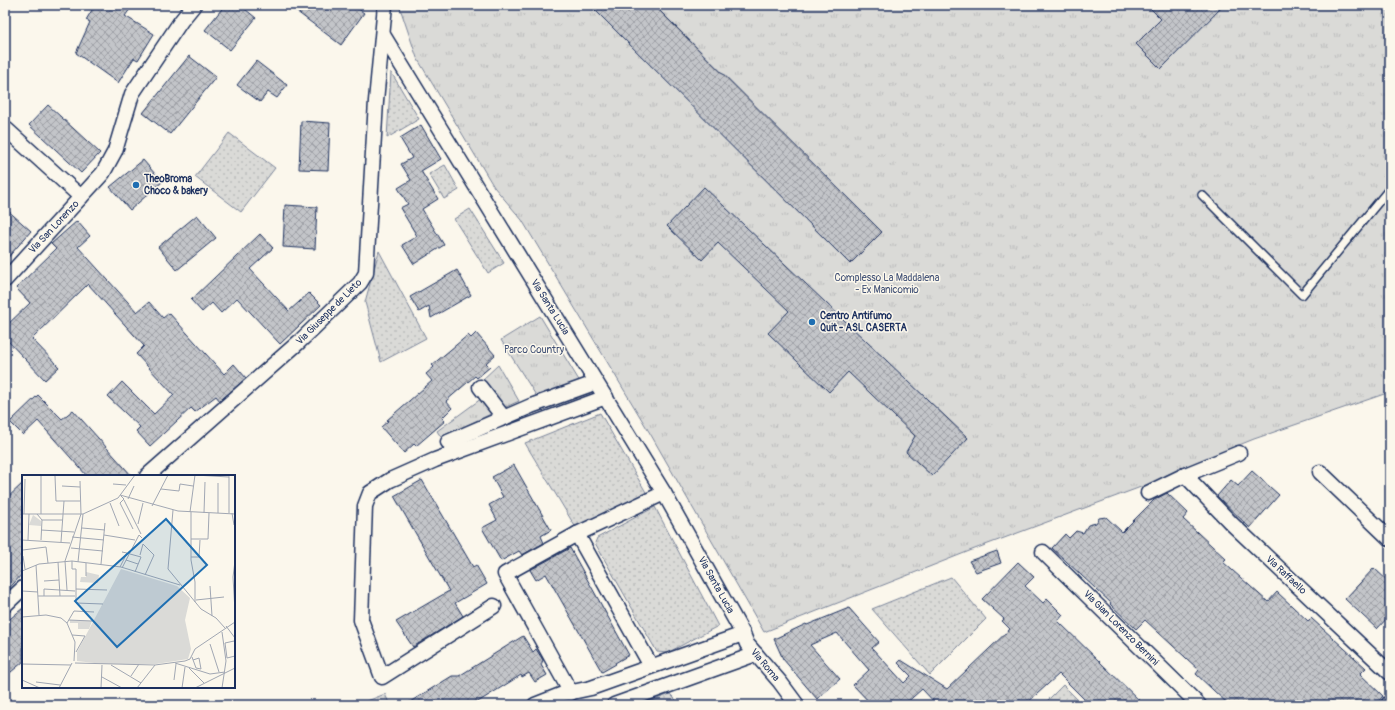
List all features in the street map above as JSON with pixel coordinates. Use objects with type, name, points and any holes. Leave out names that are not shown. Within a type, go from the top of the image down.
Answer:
[{"type":"street","name":"Via San Lorenzo","points":[[5,280],[103,173],[115,151],[132,94],[181,21],[194,5]]},
{"type":"street","name":"Via Giuseppe de Lieto","points":[[148,475],[299,342],[360,283],[366,273],[376,101],[385,5]]},
{"type":"street","name":"Via Santa Lucia","points":[[383,35],[664,493],[749,644]]},
{"type":"street","points":[[5,131],[6,129],[81,197]]},
{"type":"street","points":[[448,442],[531,406],[589,385]]},
{"type":"street","points":[[480,387],[504,418]]},
{"type":"street","points":[[494,606],[382,677],[361,620],[365,506],[370,493],[390,480],[435,460],[606,397]]},
{"type":"street","points":[[1148,493],[1185,475],[1239,453]]},
{"type":"street","points":[[1320,472],[1390,539]]},
{"type":"street","name":"Via Raffaello","points":[[1185,475],[1232,524],[1390,673]]},
{"type":"street","points":[[571,693],[505,574],[577,534],[664,493]]},
{"type":"street","points":[[577,534],[651,666]]},
{"type":"street","name":"Via Gian Lorenzo Bernini","points":[[1043,552],[1199,705]]},
{"type":"street","points":[[5,605],[22,589]]},
{"type":"street","points":[[535,705],[563,694],[591,688],[651,666],[749,644]]},
{"type":"street","points":[[614,705],[749,644]]},
{"type":"street","name":"Via Roma","points":[[749,644],[797,705]]},
{"type":"lane","points":[[1202,195],[1302,295],[1390,188]]},
{"type":"green space","name":"Complesso La Maddalena - Ex Manicomio","points":[[399,5],[1390,5],[1390,392],[1254,439],[1197,462],[1165,478],[972,550],[764,632],[651,435],[522,220],[494,187],[417,58]]},
{"type":"green space","points":[[391,72],[419,119],[387,138]]},
{"type":"green space","points":[[229,133],[275,168],[241,212],[195,177]]},
{"type":"green space","points":[[445,165],[459,190],[444,199],[429,174]]},
{"type":"green space","points":[[470,209],[504,263],[488,273],[454,219]]},
{"type":"green space","points":[[379,251],[426,338],[381,362],[365,302]]},
{"type":"green space","name":"Parco Country","points":[[540,316],[580,382],[537,397],[501,340]]},
{"type":"green space","name":"Parco Country","points":[[498,365],[519,401],[441,437],[437,431],[489,393],[481,381]]},
{"type":"green space","points":[[600,413],[647,494],[576,528],[525,443]]},
{"type":"green space","points":[[655,507],[718,626],[667,653],[657,652],[595,543],[597,538]]},
{"type":"green space","points":[[951,577],[986,619],[930,675],[872,609]]},
{"type":"green space","points":[[1063,685],[1083,705],[1043,705]]},
{"type":"green space","points":[[385,694],[390,705],[357,705]]},
{"type":"green space","points":[[670,694],[681,705],[642,705]]},
{"type":"building","points":[[95,5],[133,5],[125,16],[154,34],[138,60],[134,58],[118,83],[76,53],[90,22],[86,20]]},
{"type":"building","points":[[225,5],[240,5],[256,18],[230,50],[205,30]]},
{"type":"building","points":[[288,5],[353,5],[364,13],[341,45]]},
{"type":"building","points":[[590,5],[654,5],[882,232],[850,264]]},
{"type":"building","points":[[1147,5],[1224,5],[1161,69],[1136,44],[1161,19]]},
{"type":"building","points":[[189,56],[216,77],[170,134],[143,113]]},
{"type":"building","points":[[256,61],[287,85],[277,98],[268,92],[260,102],[237,85]]},
{"type":"building","points":[[48,105],[100,153],[81,173],[29,125]]},
{"type":"building","points":[[301,121],[330,123],[328,170],[299,169]]},
{"type":"building","points":[[421,125],[441,159],[421,171],[438,199],[422,209],[444,245],[414,264],[402,245],[417,236],[400,208],[408,204],[398,188],[411,180],[401,164],[412,158],[400,138]]},
{"type":"building","name":"TheoBroma Choco & bakery","points":[[143,160],[162,182],[130,210],[110,187]]},
{"type":"building","name":"Centro Antifumo Quit - ASL CASERTA","points":[[704,187],[968,438],[932,476],[906,452],[915,436],[848,372],[829,392],[768,333],[789,311],[718,243],[702,260],[667,226]]},
{"type":"building","points":[[285,205],[317,207],[315,249],[283,247]]},
{"type":"building","points":[[5,208],[31,231],[5,261]]},
{"type":"building","points":[[197,215],[216,238],[177,270],[158,247]]},
{"type":"building","points":[[77,221],[90,236],[78,247],[137,312],[149,302],[163,318],[169,313],[224,374],[234,364],[246,378],[220,401],[216,396],[195,412],[191,408],[150,446],[136,431],[140,427],[108,397],[122,382],[154,414],[174,395],[136,354],[144,346],[88,284],[32,339],[59,367],[45,380],[5,338],[5,327],[30,303],[16,288],[56,249],[51,244]]},
{"type":"building","points":[[260,234],[273,248],[250,269],[289,311],[309,293],[321,305],[280,344],[237,298],[221,313],[212,303],[202,312],[191,300]]},
{"type":"building","points":[[457,270],[471,295],[431,318],[429,306],[419,312],[410,297]]},
{"type":"building","points":[[476,333],[495,355],[486,363],[490,367],[477,378],[475,376],[446,401],[452,408],[442,418],[445,421],[416,446],[414,444],[404,453],[381,427],[432,381],[426,374],[434,367],[432,365],[468,335],[471,338]]},
{"type":"building","points":[[38,395],[62,419],[73,410],[131,475],[86,475],[38,421],[23,435],[10,422]]},
{"type":"building","points":[[514,465],[551,530],[541,536],[544,543],[522,555],[519,551],[501,561],[482,528],[497,520],[489,505],[503,497],[492,477]]},
{"type":"building","points":[[1252,471],[1279,495],[1250,528],[1217,496],[1231,480],[1238,486]]},
{"type":"building","points":[[422,480],[473,567],[476,565],[487,584],[455,603],[463,616],[413,647],[396,622],[449,591],[394,496]]},
{"type":"building","points":[[22,484],[22,574],[5,593],[5,500]]},
{"type":"building","points":[[1167,493],[1188,513],[1183,519],[1226,559],[1223,562],[1268,602],[1277,592],[1308,621],[1311,618],[1366,668],[1360,674],[1383,696],[1375,705],[1229,705],[1196,674],[1199,670],[1145,620],[1136,629],[1110,604],[1111,603],[1052,548],[1065,534],[1069,538],[1076,531],[1083,533],[1088,525],[1096,523],[1099,518],[1106,517],[1122,532],[1154,500]]},
{"type":"building","points":[[570,548],[629,655],[602,672],[546,574],[536,580],[530,570]]},
{"type":"building","points":[[997,551],[1001,563],[976,572],[969,561]]},
{"type":"building","points":[[1018,562],[1034,577],[1025,586],[1043,603],[1047,599],[1063,615],[1058,621],[1144,705],[1090,705],[1059,674],[1025,705],[937,705],[922,689],[904,705],[872,705],[853,685],[869,670],[837,633],[810,645],[840,679],[817,699],[783,659],[774,639],[806,624],[807,625],[849,608],[879,642],[872,648],[904,683],[911,676],[898,663],[901,660],[947,689],[1010,629],[1002,621],[1004,619],[982,599]]},
{"type":"building","points":[[1374,568],[1390,583],[1390,615],[1377,629],[1345,599]]},
{"type":"building","points":[[22,609],[22,663],[5,677],[5,623]]},
{"type":"building","points":[[523,636],[533,652],[536,649],[543,660],[541,665],[547,675],[535,682],[529,673],[522,677],[521,675],[473,705],[405,705],[452,676],[459,676]]},
{"type":"place","name":"TheoBroma Choco & bakery","points":[[136,185]]},
{"type":"place","name":"Centro Antifumo Quit - ASL CASERTA","points":[[812,322]]}]
